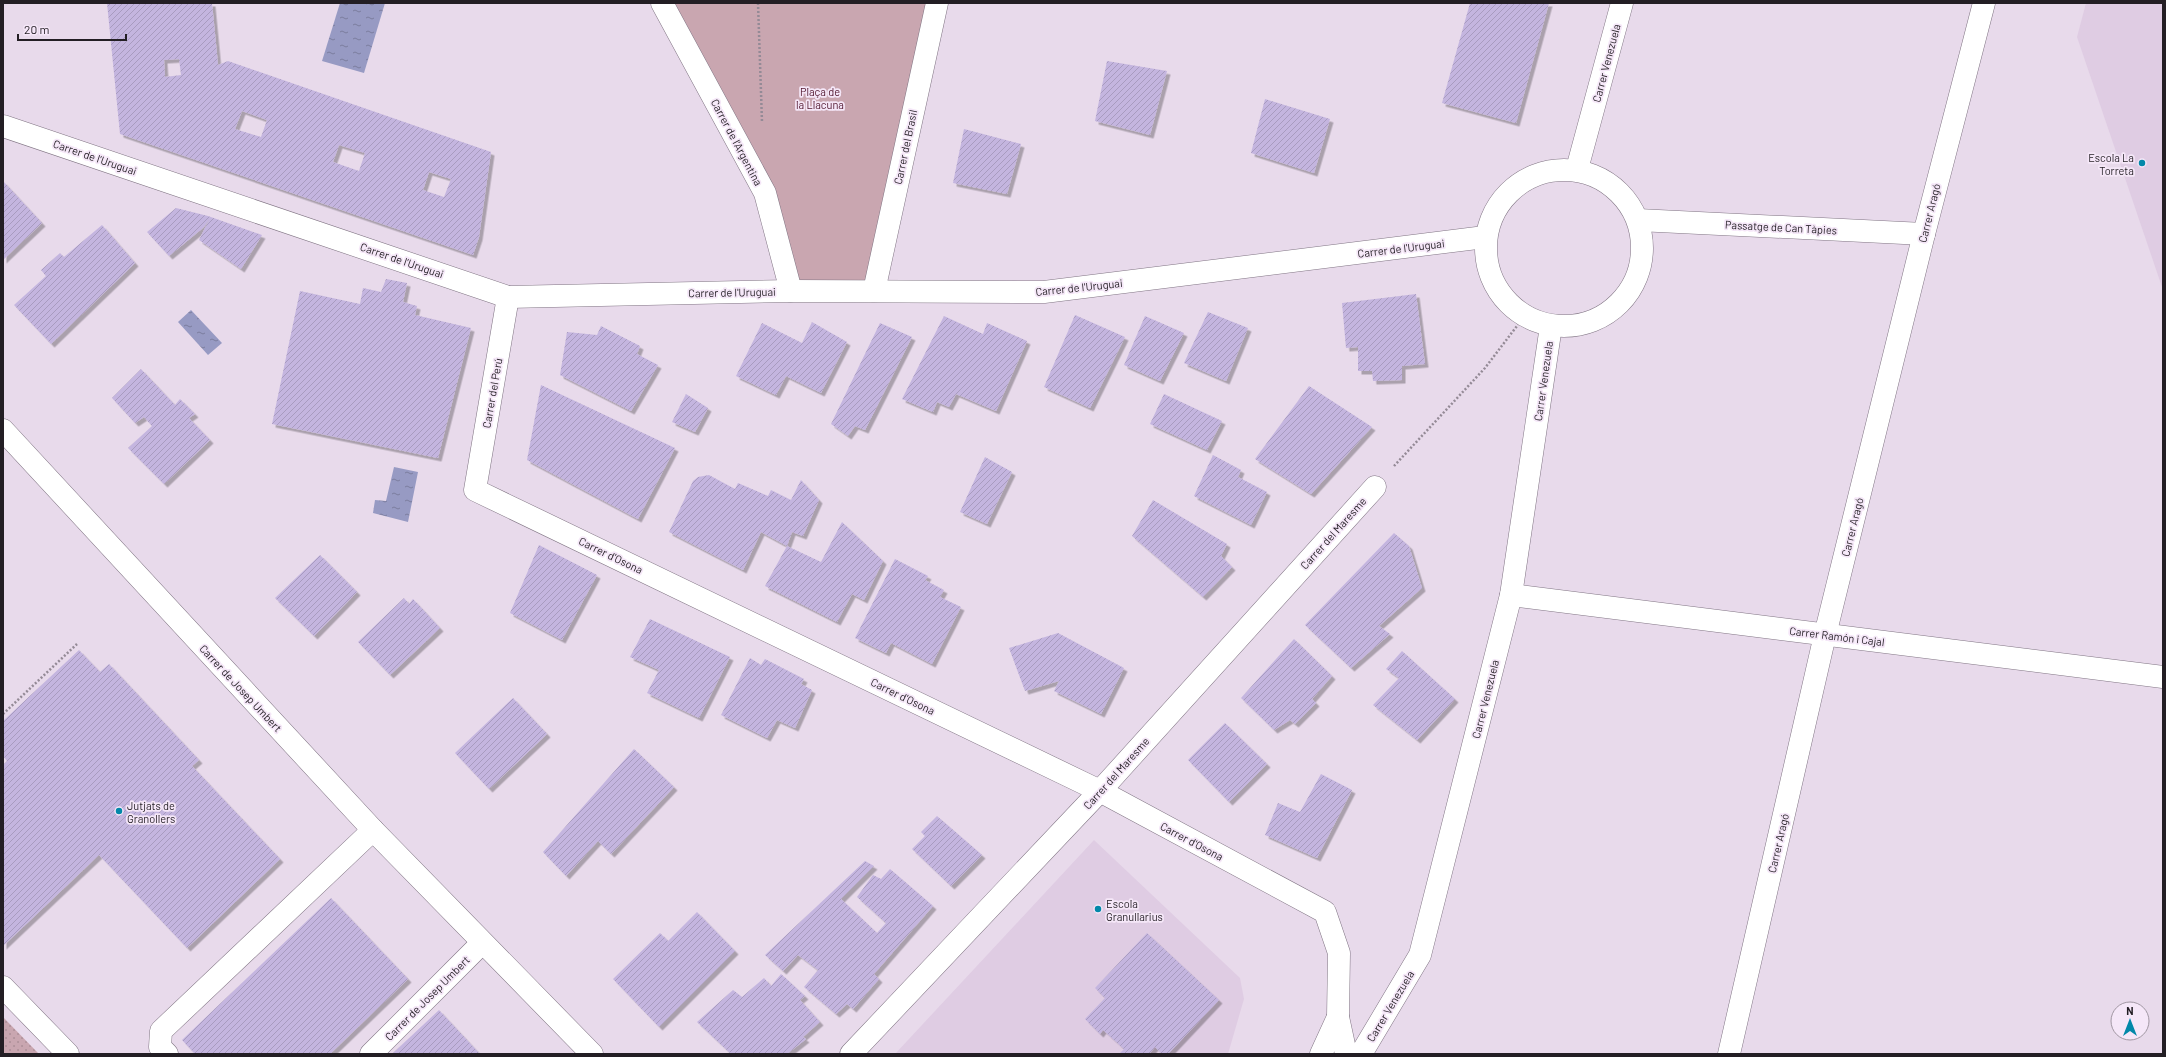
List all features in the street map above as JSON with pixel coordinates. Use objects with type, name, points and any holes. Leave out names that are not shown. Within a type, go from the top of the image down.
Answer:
[{"type":"street","name":"Carrer de l'Argentina","points":[[662,3],[764,193],[790,291]]},
{"type":"street","name":"Carrer del Brasil","points":[[874,291],[937,3]]},
{"type":"street","name":"Carrer Venezuela","points":[[1577,169],[1622,3]]},
{"type":"street","name":"Carrer Aragó","points":[[1729,1054],[1825,635],[1924,234],[1984,3]]},
{"type":"street","name":"Carrer de l'Uruguai","points":[[3,126],[508,297],[790,291],[1044,292],[1485,238]]},
{"type":"street","points":[[1577,169],[1604,180],[1626,199],[1638,220],[1643,242],[1642,264],[1632,288],[1612,310],[1589,323],[1551,326],[1525,316],[1504,300],[1490,275],[1485,238],[1497,205],[1513,187],[1539,172],[1577,169]]},
{"type":"street","name":"Passatge de Can Tàpies","points":[[1638,220],[1924,234]]},
{"type":"street","name":"Carrer del Perú","points":[[475,490],[508,297]]},
{"type":"street","name":"Carrer Venezuela","points":[[1361,1054],[1420,955],[1512,595],[1551,326]]},
{"type":"street","name":"Carrer de Josep Umbert","points":[[3,430],[373,830],[592,1054]]},
{"type":"street","name":"Carrer del Maresme","points":[[851,1054],[1100,791],[1375,487]]},
{"type":"street","name":"Carrer d'Osona","points":[[475,490],[1100,791],[1325,912],[1339,953],[1338,1017]]},
{"type":"street","name":"Carrer Ramón i Cajal","points":[[1512,595],[2163,677]]},
{"type":"street","points":[[167,1054],[160,1048],[161,1031],[373,830]]},
{"type":"street","name":"Carrer de Josep Umbert","points":[[371,1054],[482,943]]},
{"type":"street","points":[[3,987],[68,1054]]},
{"type":"street","points":[[1321,1054],[1338,1017]]},
{"type":"street","points":[[1338,1017],[1346,1054]]},
{"type":"path","points":[[758,3],[762,130]]},
{"type":"path","points":[[1375,487],[1485,368],[1525,316]]},
{"type":"path","points":[[3,714],[77,644]]},
{"type":"shaded area","name":"Escola La Torreta","points":[[2086,3],[2163,3],[2163,290],[2077,37]]},
{"type":"shaded area","name":"Escola Granullarius","points":[[1094,840],[1240,978],[1244,999],[1228,1054],[895,1054]]},
{"type":"green space","name":"Plaça de la Llacuna","points":[[662,3],[937,3],[874,291],[791,291],[765,193]]},
{"type":"green space","points":[[3,1017],[39,1054],[3,1054]]},
{"type":"water","points":[[340,3],[385,3],[364,73],[322,61]]},
{"type":"water","points":[[191,310],[222,343],[208,355],[178,322]]},
{"type":"water","points":[[394,467],[418,472],[408,522],[373,513],[375,500],[386,501]]},
{"type":"building","points":[[107,3],[212,3],[218,65],[228,61],[491,152],[479,237],[473,255],[120,134]],"holes":[[[179,59],[181,75],[165,77],[164,60]],[[242,111],[267,120],[261,137],[235,129]],[[339,145],[365,153],[359,171],[333,162]],[[429,172],[451,179],[444,197],[423,190]]]},
{"type":"building","points":[[1470,3],[1549,3],[1516,123],[1442,103]]},
{"type":"building","points":[[1107,61],[1167,71],[1150,135],[1095,121]]},
{"type":"building","points":[[1265,99],[1330,119],[1314,173],[1251,153]]},
{"type":"building","points":[[964,129],[1021,144],[1007,194],[953,183]]},
{"type":"building","points":[[3,181],[42,223],[3,260]]},
{"type":"building","points":[[176,208],[208,216],[262,235],[241,269],[199,240],[210,218],[204,227],[169,256],[147,232]]},
{"type":"building","points":[[102,225],[135,263],[51,344],[14,305],[46,276],[41,270],[60,253],[64,257]]},
{"type":"building","points":[[386,279],[407,283],[403,302],[417,306],[415,315],[471,328],[438,458],[272,424],[300,291],[360,304],[363,288],[381,292]]},
{"type":"building","points":[[1416,294],[1425,364],[1402,366],[1402,380],[1373,381],[1372,371],[1358,371],[1358,347],[1346,348],[1342,303]]},
{"type":"building","points":[[1208,312],[1248,328],[1226,381],[1184,363]]},
{"type":"building","points":[[1075,315],[1125,337],[1090,408],[1044,387]]},
{"type":"building","points":[[944,316],[983,334],[987,323],[1027,341],[996,411],[956,394],[949,407],[937,402],[933,412],[902,399]]},
{"type":"building","points":[[1145,316],[1184,333],[1160,381],[1124,365]]},
{"type":"building","points":[[812,322],[847,342],[821,393],[786,376],[776,395],[736,376],[762,323],[802,343]]},
{"type":"building","points":[[880,323],[912,337],[865,430],[855,426],[848,436],[831,424]]},
{"type":"building","points":[[601,326],[640,346],[637,354],[658,365],[631,411],[560,375],[567,332],[597,335]]},
{"type":"building","points":[[141,369],[175,405],[180,399],[195,414],[189,418],[210,440],[164,484],[128,448],[152,426],[144,417],[135,423],[112,398]]},
{"type":"building","points":[[541,385],[675,448],[638,519],[527,460]]},
{"type":"building","points":[[1309,386],[1372,427],[1311,494],[1255,459]]},
{"type":"building","points":[[686,394],[708,408],[695,432],[672,422]]},
{"type":"building","points":[[1164,394],[1222,421],[1207,450],[1150,424]]},
{"type":"building","points":[[1213,455],[1241,470],[1238,477],[1267,492],[1251,525],[1194,496]]},
{"type":"building","points":[[985,457],[1012,472],[987,524],[960,512]]},
{"type":"building","points":[[709,475],[735,489],[738,483],[768,496],[771,490],[791,500],[801,480],[819,500],[803,536],[792,532],[787,546],[761,532],[743,570],[669,532],[693,481],[698,477]]},
{"type":"building","points":[[1153,500],[1227,544],[1221,556],[1232,567],[1203,597],[1132,536]]},
{"type":"building","points":[[842,522],[883,561],[864,600],[852,594],[837,622],[765,586],[787,546],[821,562]]},
{"type":"building","points":[[1394,533],[1409,546],[1422,588],[1379,626],[1390,634],[1351,668],[1305,625]]},
{"type":"building","points":[[539,545],[597,575],[562,640],[510,613]]},
{"type":"building","points":[[320,555],[357,592],[314,636],[275,598]]},
{"type":"building","points":[[895,559],[928,576],[925,580],[944,590],[940,597],[961,607],[932,664],[891,643],[886,653],[855,638]]},
{"type":"building","points":[[404,598],[409,604],[413,599],[440,628],[390,675],[358,642]]},
{"type":"building","points":[[650,619],[730,657],[699,718],[647,693],[659,670],[630,657]]},
{"type":"building","points":[[1058,633],[1124,668],[1101,714],[1054,691],[1059,681],[1025,691],[1009,648]]},
{"type":"building","points":[[1294,639],[1332,676],[1312,699],[1316,703],[1295,724],[1290,720],[1274,730],[1241,698]]},
{"type":"building","name":"Jutjats de Granollers","points":[[79,650],[100,672],[109,664],[199,760],[192,766],[280,859],[187,948],[99,855],[3,946],[3,765],[7,761],[3,756],[3,721]]},
{"type":"building","points":[[1402,651],[1455,699],[1417,740],[1373,705],[1399,678],[1386,669]]},
{"type":"building","points":[[750,658],[761,665],[765,659],[804,679],[801,684],[812,690],[795,728],[777,720],[767,738],[721,715]]},
{"type":"building","points":[[513,698],[547,734],[489,789],[455,753]]},
{"type":"building","points":[[1225,723],[1267,764],[1229,802],[1188,760]]},
{"type":"building","points":[[634,749],[674,787],[611,854],[598,841],[566,876],[543,852]]},
{"type":"building","points":[[1321,774],[1352,790],[1317,858],[1265,835],[1278,803],[1300,812]]},
{"type":"building","points":[[937,816],[982,855],[951,886],[912,849],[925,836],[921,832]]},
{"type":"building","points":[[865,861],[874,866],[841,899],[877,933],[886,923],[857,897],[873,875],[881,879],[890,869],[933,906],[874,974],[879,979],[853,1009],[847,1004],[836,1014],[804,987],[818,970],[798,955],[783,971],[765,955]]},
{"type":"building","points":[[331,898],[408,979],[330,1054],[195,1054],[182,1040]]},
{"type":"building","points":[[697,912],[735,951],[659,1027],[613,979],[660,933],[668,941]]},
{"type":"building","points":[[1147,933],[1219,1000],[1168,1054],[1162,1054],[1155,1047],[1149,1054],[1119,1054],[1124,1049],[1103,1030],[1100,1034],[1085,1019],[1105,998],[1095,988]]},
{"type":"building","points":[[781,974],[805,996],[800,1000],[820,1022],[803,1037],[806,1039],[787,1054],[731,1054],[697,1022],[733,990],[742,997],[764,978],[771,986]]},
{"type":"building","points":[[439,1010],[480,1054],[392,1054]]},
{"type":"place","name":"Escola La Torreta","points":[[2142,163]]},
{"type":"place","name":"Jutjats de Granollers","points":[[119,811]]},
{"type":"place","name":"Escola Granullarius","points":[[1098,909]]}]
